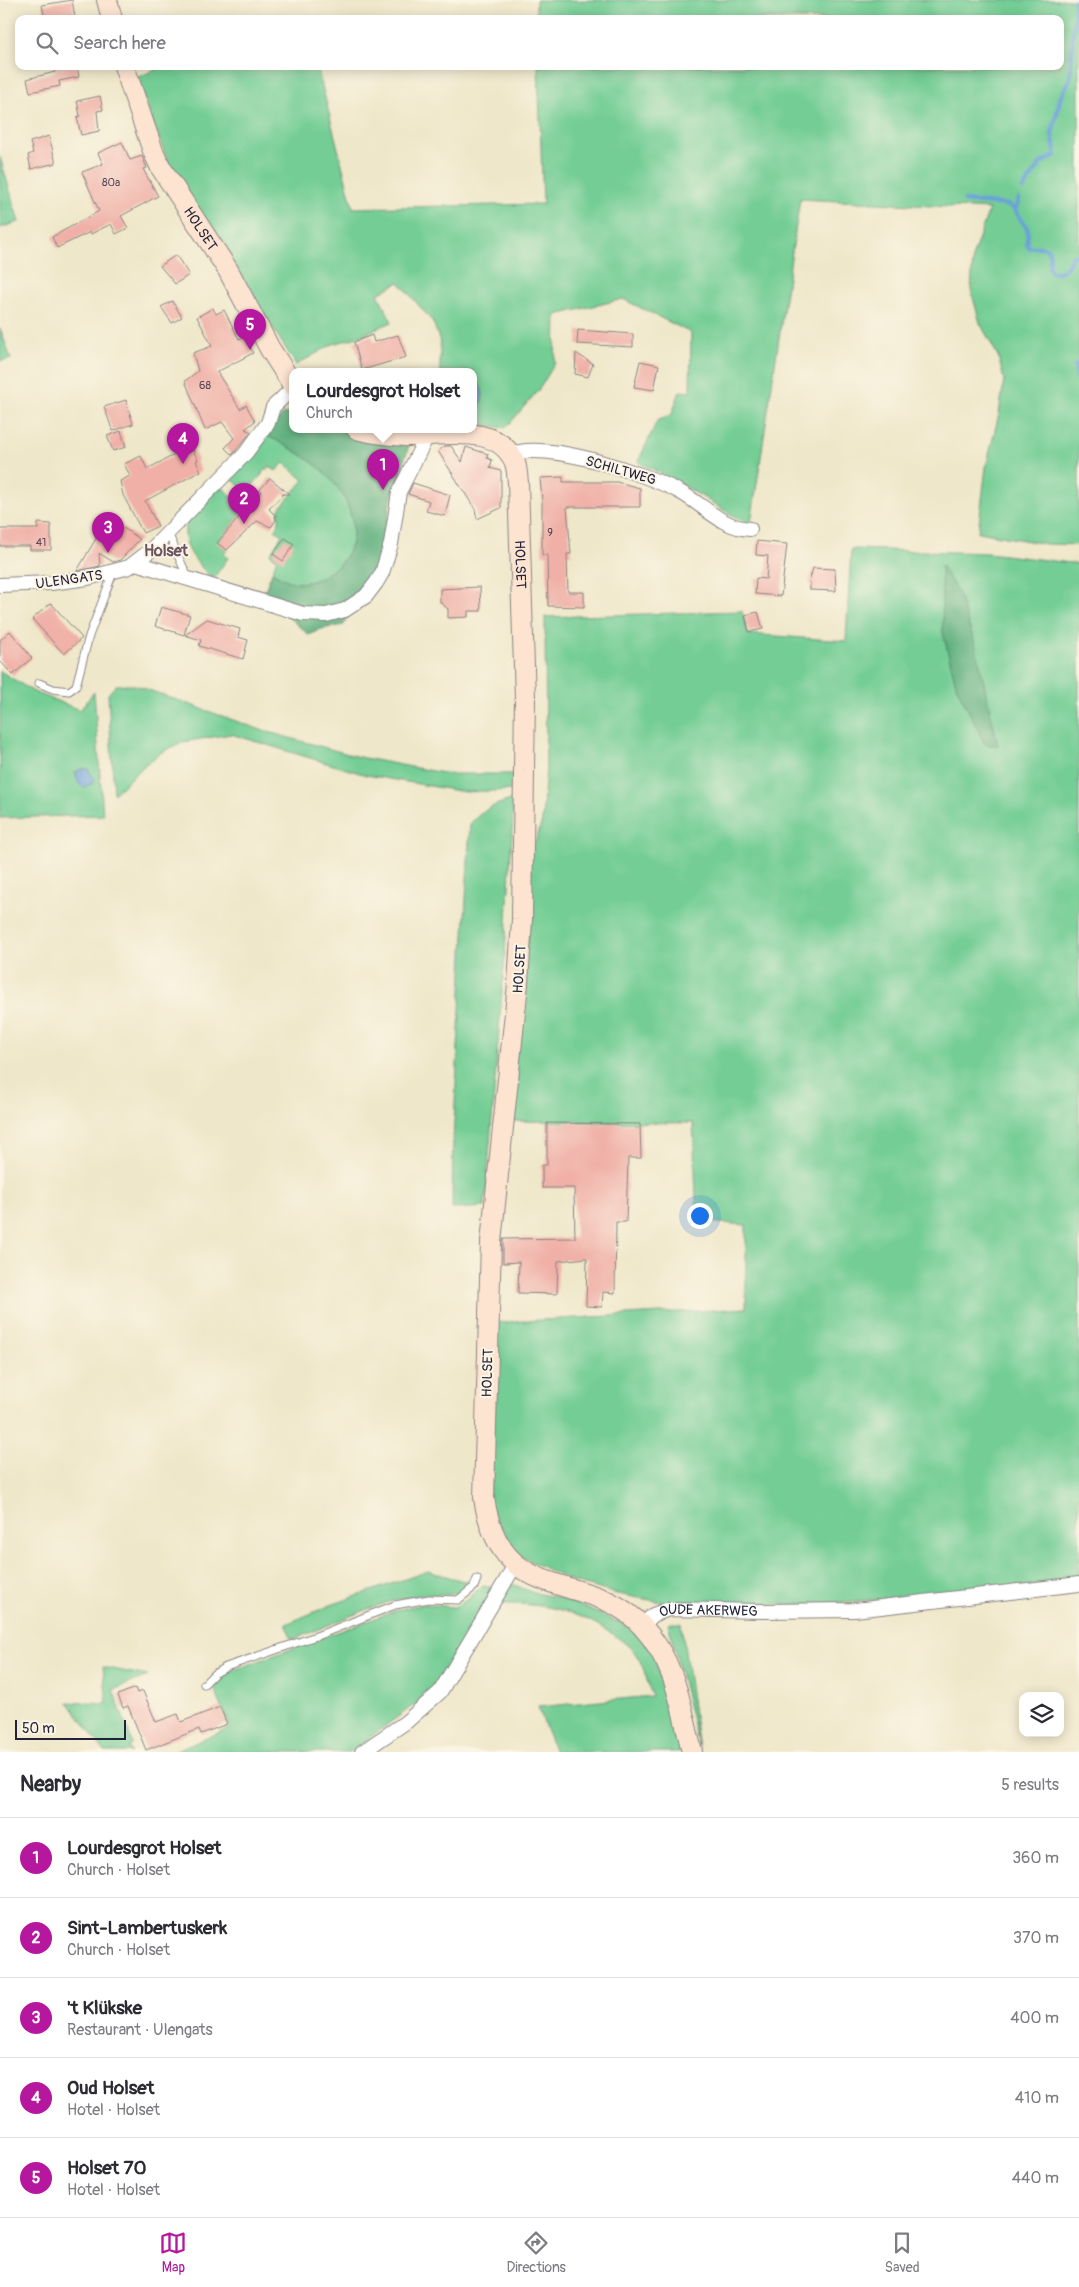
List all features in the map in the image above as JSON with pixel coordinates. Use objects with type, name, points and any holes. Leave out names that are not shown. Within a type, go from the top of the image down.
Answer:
[{"type":"street","points":[[108,0],[111,15]]},
{"type":"street","name":"HOLSET","points":[[125,70],[152,151],[161,168],[228,270],[289,380]]},
{"type":"street","name":"HOLSET","points":[[136,563],[245,454],[268,423],[273,407],[289,391]]},
{"type":"street","points":[[372,433],[408,436],[476,434],[494,441],[510,455]]},
{"type":"street","points":[[136,563],[303,614],[336,614],[357,603],[372,589],[382,573],[391,544],[399,492],[428,434]]},
{"type":"street","name":"SCHILTWEG","points":[[510,455],[517,452],[536,451],[628,470],[661,482],[682,493],[733,528],[750,529]]},
{"type":"street","name":"HOLSET","points":[[510,455],[514,463],[518,482],[524,636],[524,859],[518,984],[491,1242],[484,1463],[486,1510],[495,1536],[515,1564]]},
{"type":"street","name":"ULENGATS","points":[[0,586],[51,583],[88,578],[113,573],[136,563]]},
{"type":"street","points":[[362,1752],[417,1713],[440,1692],[515,1564]]},
{"type":"street","name":"OUDE AKERWEG","points":[[515,1564],[539,1580],[610,1603],[642,1626],[653,1614],[669,1609],[761,1611],[855,1610],[1079,1584]]},
{"type":"street","points":[[642,1626],[662,1652],[672,1672],[679,1691],[692,1752]]},
{"type":"lane","points":[[168,532],[188,578]]},
{"type":"lane","points":[[39,683],[53,689],[69,691],[76,686],[89,636],[113,573]]},
{"type":"lane","points":[[204,1684],[214,1674],[226,1668],[395,1606],[429,1599],[458,1600],[474,1588],[477,1579]]},
{"type":"green space","points":[[536,0],[1079,0],[1079,545],[1046,544],[978,532],[986,467],[999,414],[1004,380],[998,356],[980,323],[971,290],[973,255],[989,209],[800,199],[751,523],[745,523],[678,482],[638,462],[657,421],[672,414],[680,391],[690,392],[691,333],[623,299],[556,315],[555,363],[540,388],[506,428],[477,424],[477,368],[440,368],[440,342],[433,322],[399,282],[378,294],[392,322],[358,337],[333,344],[296,365],[167,159],[136,78],[155,70],[318,70],[353,208],[543,204],[538,70],[1064,70],[1064,15],[536,15]]},
{"type":"green space","points":[[0,157],[19,222],[0,228]]},
{"type":"green space","points":[[0,328],[11,359],[0,361]]},
{"type":"green space","points":[[289,413],[289,433],[349,433],[377,442],[409,446],[390,503],[383,552],[378,566],[366,586],[354,598],[344,625],[321,629],[309,635],[263,595],[272,572],[296,583],[315,580],[333,570],[341,563],[351,546],[353,527],[345,499],[329,478],[300,454],[266,435],[283,414]]},
{"type":"green space","points":[[266,435],[289,447],[321,469],[345,499],[353,527],[351,546],[341,563],[315,580],[296,583],[272,572],[277,559],[270,554],[282,535],[275,529],[279,522],[279,509],[304,480],[284,463],[276,471],[269,466],[247,492],[229,477]]},
{"type":"green space","points":[[220,485],[245,509],[218,543],[227,550],[224,555],[228,558],[213,579],[191,554],[185,539],[185,531],[192,514]]},
{"type":"green space","points":[[851,549],[988,553],[1079,564],[1079,1581],[956,1594],[818,1604],[678,1605],[617,1594],[571,1581],[518,1555],[489,1507],[491,1323],[746,1308],[746,1225],[697,1221],[693,1123],[509,1121],[525,851],[536,840],[542,821],[546,767],[545,617],[742,611],[748,634],[846,641]]},
{"type":"green space","points":[[941,565],[958,593],[976,647],[998,746],[985,744],[957,688],[943,633]]},
{"type":"green space","points":[[0,671],[34,692],[80,710],[94,692],[103,815],[0,818]]},
{"type":"green space","points":[[116,685],[135,685],[261,730],[359,757],[448,774],[515,774],[515,790],[465,792],[366,775],[231,734],[183,742],[162,752],[147,763],[114,794],[108,694]]},
{"type":"green space","points":[[514,799],[505,954],[485,1207],[452,1209],[453,1141],[470,824],[480,814],[490,808]]},
{"type":"green space","points":[[428,1571],[471,1583],[459,1592],[450,1595],[410,1597],[376,1606],[292,1640],[286,1624],[331,1605]]},
{"type":"green space","points":[[512,1584],[534,1593],[556,1597],[584,1607],[633,1629],[653,1653],[682,1752],[555,1752],[538,1707],[652,1696],[640,1661],[624,1643],[596,1624],[570,1613],[543,1606],[499,1604]]},
{"type":"green space","points":[[482,1586],[496,1588],[452,1662],[422,1699],[350,1752],[174,1752],[230,1728],[215,1690],[215,1684],[220,1675],[400,1609],[423,1604],[454,1607],[467,1600]]},
{"type":"green space","points":[[668,1623],[681,1623],[699,1749]]},
{"type":"green space","points":[[103,1667],[148,1676],[113,1690],[133,1744],[129,1748],[132,1752],[105,1752],[68,1702],[107,1704]]},
{"type":"water","points":[[477,383],[481,387],[483,396],[477,408]]},
{"type":"water","points":[[81,769],[88,769],[94,779],[93,783],[83,788],[79,784],[75,772]]},
{"type":"building","points":[[72,0],[75,15],[44,15],[42,5]]},
{"type":"building","points":[[55,70],[78,70],[79,77],[59,81],[60,86],[30,92],[27,79],[55,72]]},
{"type":"building","points":[[100,96],[103,110],[97,111],[99,131],[81,135],[77,117],[80,116],[77,101]]},
{"type":"building","points":[[49,136],[56,163],[31,169],[28,155],[33,153],[30,142]]},
{"type":"building","points":[[122,142],[130,160],[142,156],[147,168],[143,169],[158,196],[121,216],[128,228],[116,234],[111,224],[57,248],[52,237],[99,211],[82,172],[103,164],[98,153]]},
{"type":"building","points":[[176,255],[189,275],[175,284],[160,266]]},
{"type":"building","points":[[172,301],[182,317],[172,323],[161,307]]},
{"type":"building","points":[[213,308],[216,314],[224,310],[239,339],[245,336],[253,353],[217,372],[240,409],[246,405],[255,421],[245,429],[251,432],[232,455],[225,448],[234,438],[222,422],[205,430],[185,381],[198,371],[193,353],[212,346],[197,317]]},
{"type":"building","points":[[578,330],[633,334],[633,347],[577,344]]},
{"type":"building","points":[[372,335],[374,342],[398,335],[406,357],[369,368],[361,368],[354,342]]},
{"type":"building","points":[[576,353],[593,364],[588,377],[575,374]]},
{"type":"building","points":[[640,361],[659,365],[654,390],[634,387]]},
{"type":"building","points":[[126,400],[133,424],[113,431],[104,407]]},
{"type":"building","points":[[121,431],[126,447],[113,451],[107,436]]},
{"type":"building","points":[[183,431],[198,460],[196,461],[201,471],[145,501],[158,526],[143,533],[123,495],[120,481],[130,476],[124,464],[141,456],[147,469],[176,454],[168,439]]},
{"type":"building","points":[[445,446],[451,446],[462,462],[466,447],[488,454],[487,458],[492,460],[490,468],[501,471],[501,508],[477,519],[475,509],[438,451]]},
{"type":"building","points":[[563,477],[563,482],[617,482],[640,488],[640,507],[567,507],[571,554],[567,554],[568,592],[584,592],[584,607],[548,606],[547,555],[542,555],[540,478]]},
{"type":"building","points":[[270,478],[289,494],[283,494],[269,509],[275,515],[276,520],[271,527],[257,521],[227,550],[217,543],[262,491],[259,491]]},
{"type":"building","points":[[413,483],[450,495],[445,516],[426,511],[429,501],[408,494]]},
{"type":"building","points":[[108,518],[140,539],[120,560],[113,562],[99,553],[100,566],[77,571]]},
{"type":"building","points":[[38,523],[51,524],[51,550],[30,550],[30,546],[0,546],[0,529],[38,529]]},
{"type":"building","points":[[285,538],[294,544],[283,561],[273,554]]},
{"type":"building","points":[[757,541],[787,544],[781,596],[755,594],[756,578],[766,579],[768,556],[756,555]]},
{"type":"building","points":[[813,568],[835,569],[836,591],[810,590],[809,582]]},
{"type":"building","points":[[480,587],[481,611],[468,611],[468,617],[448,618],[448,609],[440,602],[440,589]]},
{"type":"building","points":[[51,603],[82,638],[64,654],[32,619]]},
{"type":"building","points":[[161,607],[190,615],[184,635],[155,626]]},
{"type":"building","points":[[758,612],[763,629],[749,632],[745,615]]},
{"type":"building","points":[[207,619],[240,629],[238,637],[248,640],[243,659],[199,646],[201,640],[185,635]]},
{"type":"building","points":[[10,631],[32,658],[13,675],[0,661],[0,640]]},
{"type":"building","points":[[547,1123],[640,1124],[641,1158],[628,1158],[626,1222],[616,1222],[615,1293],[603,1292],[602,1307],[586,1306],[587,1258],[558,1261],[557,1294],[518,1293],[519,1262],[503,1263],[503,1239],[575,1238],[574,1188],[542,1188],[542,1165],[547,1165]]},
{"type":"building","points":[[135,1688],[137,1693],[143,1691],[156,1722],[178,1714],[181,1722],[220,1707],[227,1724],[201,1734],[199,1729],[146,1750],[128,1706],[123,1708],[118,1695]]},
{"type":"waterway","points":[[1023,189],[1041,163],[1056,155],[1052,134],[1060,99],[1070,78],[1076,0]]},
{"type":"waterway","points":[[1019,199],[1015,210],[1028,230],[1027,244],[1029,248],[1041,247],[1048,250],[1050,257],[1049,268],[1052,272],[1059,272],[1067,266],[1072,256],[1079,255]]},
{"type":"waterway","points":[[964,201],[1008,205],[1015,210]]},
{"type":"waterway","points":[[1079,364],[1075,365],[1079,383]]},
{"type":"place","name":"Holset 70","points":[[250,350]]},
{"type":"place","name":"Oud Holset","points":[[183,464]]},
{"type":"place","name":"Lourdesgrot Holset","points":[[383,490]]},
{"type":"place","name":"Sint-Lambertuskerk","points":[[244,524]]},
{"type":"place","name":"'t Klükske","points":[[108,553]]},
{"type":"district","name":"Holset","points":[[166,550]]}]
